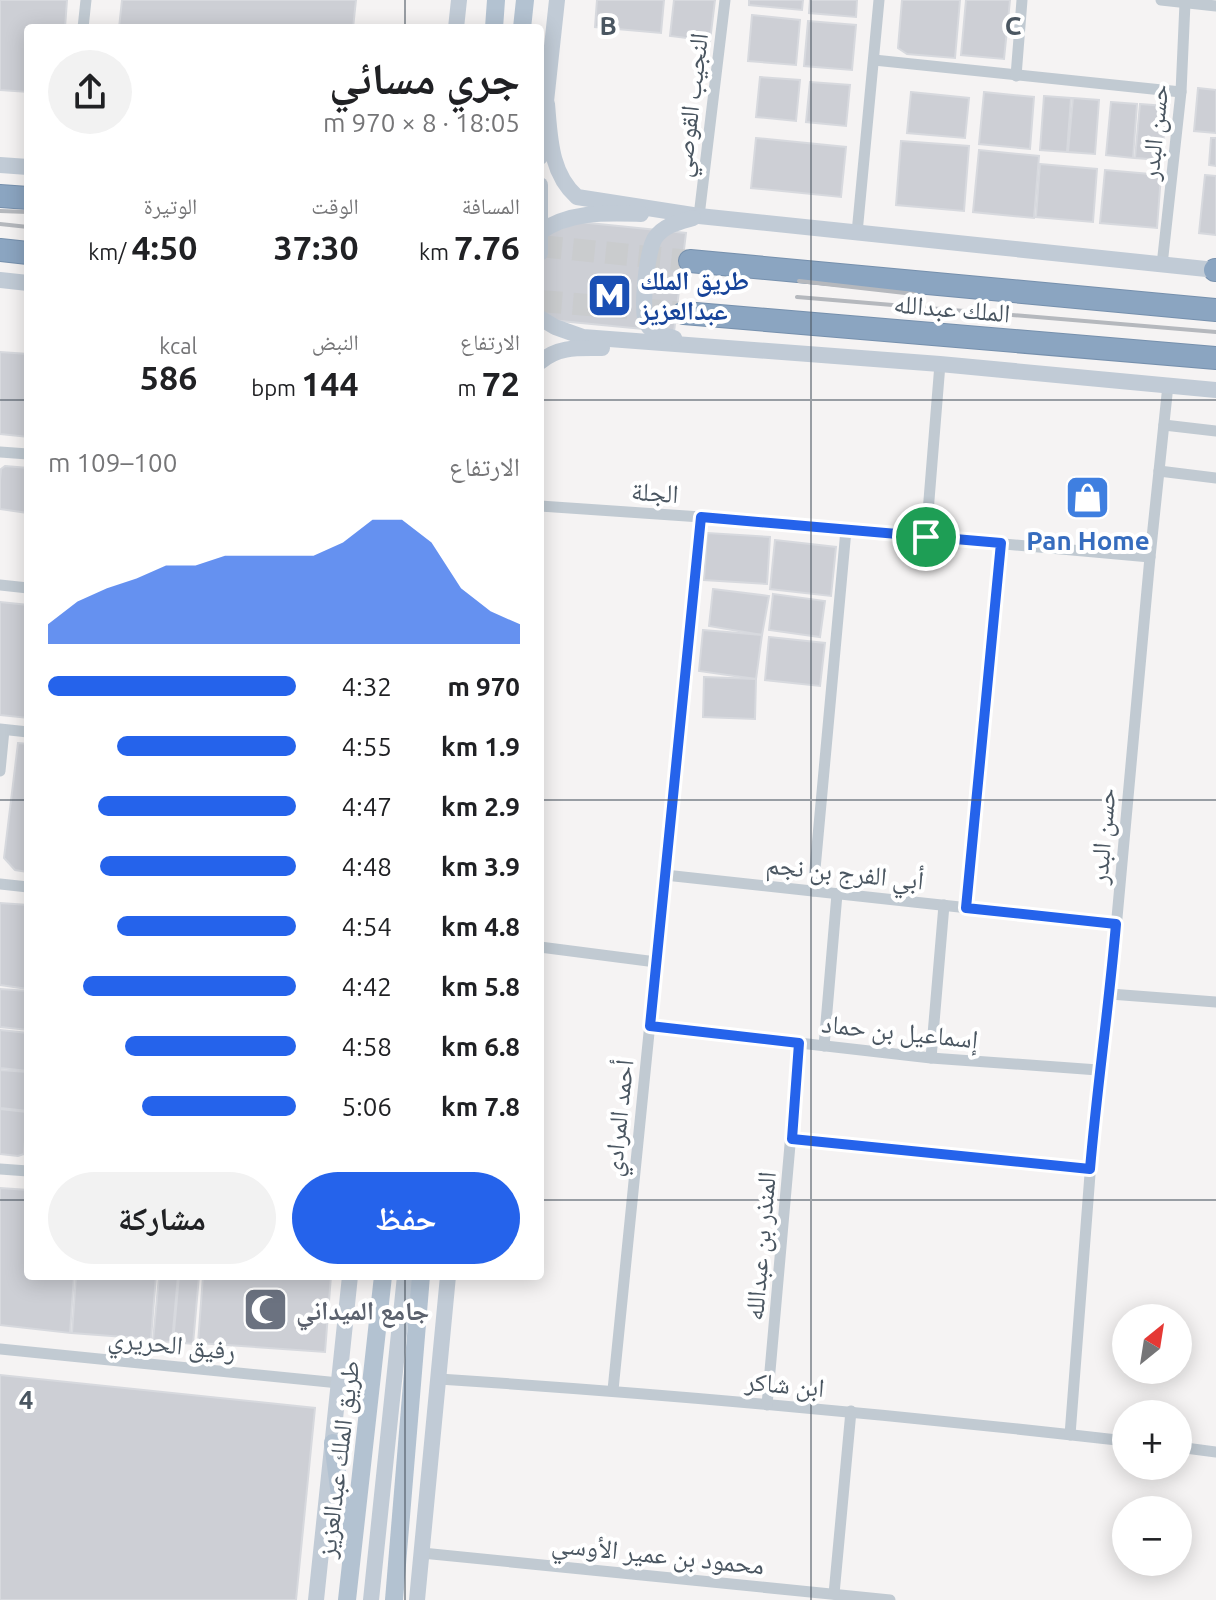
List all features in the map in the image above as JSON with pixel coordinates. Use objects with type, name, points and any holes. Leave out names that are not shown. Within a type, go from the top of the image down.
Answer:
[{"type":"highway","points":[[0,196],[24,198]]},
{"type":"highway","points":[[0,250],[24,253]]},
{"type":"highway","name":"الملك عبدالله","points":[[690,261],[1216,310]]},
{"type":"highway","name":"الملك عبدالله","points":[[684,313],[1216,358]]},
{"type":"main road","points":[[456,24],[459,0]]},
{"type":"main road","points":[[494,24],[496,0]]},
{"type":"main road","points":[[522,24],[525,0]]},
{"type":"main road","points":[[544,102],[557,0]]},
{"type":"main road","points":[[544,115],[558,171],[577,197],[699,216],[1216,270]]},
{"type":"main road","points":[[0,165],[24,167]]},
{"type":"main road","points":[[544,229],[564,218],[598,213],[699,216]]},
{"type":"main road","points":[[699,216],[668,225],[656,236],[650,248],[643,315],[649,328],[664,336],[724,348]]},
{"type":"main road","points":[[0,280],[24,283]]},
{"type":"main road","points":[[544,320],[583,337],[940,364],[1216,390]]},
{"type":"main road","points":[[544,358],[564,348],[724,348]]},
{"type":"main road","points":[[316,1600],[350,1280]]},
{"type":"main road","name":"طريق الملك عبدالعزيز","points":[[347,1600],[383,1280]]},
{"type":"main road","points":[[371,1600],[405,1280]]},
{"type":"main road","points":[[394,1600],[421,1280]]},
{"type":"main road","points":[[417,1600],[448,1280]]},
{"type":"main road","points":[[333,1443],[352,1568]]},
{"type":"street","points":[[83,24],[86,0]]},
{"type":"street","name":"النجيب القوصي","points":[[699,216],[725,0]]},
{"type":"street","points":[[857,233],[879,0]]},
{"type":"street","points":[[1016,76],[1022,0]]},
{"type":"street","points":[[1161,0],[1216,6]]},
{"type":"street","name":"حسن البدر","points":[[1162,265],[1181,92],[1185,3]]},
{"type":"street","points":[[874,60],[1181,92]]},
{"type":"street","points":[[926,537],[940,364]]},
{"type":"street","name":"حسن البدر","points":[[1070,1435],[1098,1070],[1110,994],[1168,385]]},
{"type":"street","points":[[1164,425],[1216,431]]},
{"type":"street","points":[[0,452],[24,454]]},
{"type":"street","points":[[1159,471],[1216,478]]},
{"type":"street","name":"الجلة","points":[[544,506],[701,517],[1150,557]]},
{"type":"street","name":"أحمد المرادي","points":[[613,1390],[701,517]]},
{"type":"street","points":[[813,891],[846,530]]},
{"type":"street","points":[[966,908],[1001,543]]},
{"type":"street","points":[[0,585],[24,588]]},
{"type":"street","points":[[0,771],[2,729],[24,732]]},
{"type":"street","name":"أبي الفرج بن نجم","points":[[665,875],[1116,924]]},
{"type":"street","points":[[0,884],[24,887]]},
{"type":"street","points":[[824,1046],[837,894]]},
{"type":"street","points":[[931,1058],[944,905]]},
{"type":"street","points":[[544,948],[656,962]]},
{"type":"street","points":[[1110,994],[1216,1002]]},
{"type":"street","name":"إسماعيل بن حماد","points":[[650,1026],[931,1058],[1098,1070]]},
{"type":"street","name":"المنذر بن عبدالله","points":[[767,1405],[799,1043]]},
{"type":"street","points":[[792,1139],[1090,1169]]},
{"type":"street","points":[[0,1169],[24,1171]]},
{"type":"street","name":"رفيق الحريري","points":[[0,1349],[339,1383]]},
{"type":"street","name":"ابن شاكر","points":[[439,1379],[613,1390],[851,1411],[1112,1440]]},
{"type":"street","points":[[834,1594],[851,1411]]},
{"type":"street","points":[[1192,1449],[1216,1452]]},
{"type":"street","name":"محمود بن عمير الأوسي","points":[[422,1553],[814,1596],[834,1594],[890,1600]]},
{"type":"building","points":[[0,0],[67,0],[65,24],[24,24],[24,92],[0,90]]},
{"type":"building","points":[[122,0],[356,0],[353,24],[119,24]]},
{"type":"building","points":[[597,0],[664,0],[661,33],[595,27]]},
{"type":"building","points":[[674,0],[715,0],[710,41],[670,36]]},
{"type":"building","points":[[749,0],[803,0],[802,10],[749,5]]},
{"type":"building","points":[[810,0],[857,0],[856,17],[809,13]]},
{"type":"building","points":[[902,0],[960,0],[955,58],[907,54],[898,48]]},
{"type":"building","points":[[966,0],[1010,0],[1004,59],[961,55]]},
{"type":"building","points":[[752,15],[800,20],[796,65],[748,61]]},
{"type":"building","points":[[808,21],[856,25],[852,70],[804,66]]},
{"type":"building","points":[[760,77],[800,80],[796,121],[756,117]]},
{"type":"building","points":[[810,82],[850,85],[846,126],[806,122]]},
{"type":"building","points":[[1198,88],[1216,90],[1216,133],[1194,131]]},
{"type":"building","points":[[911,92],[969,98],[965,138],[907,133]]},
{"type":"building","points":[[984,92],[1034,97],[1030,149],[979,144]]},
{"type":"building","points":[[1044,96],[1071,98],[1067,152],[1040,150]]},
{"type":"building","points":[[1073,98],[1099,100],[1095,154],[1068,152]]},
{"type":"building","points":[[1111,102],[1137,104],[1133,158],[1106,155]]},
{"type":"building","points":[[1140,104],[1166,106],[1162,160],[1135,158]]},
{"type":"building","points":[[756,138],[846,147],[841,197],[751,188]]},
{"type":"building","points":[[1211,138],[1216,138],[1216,166],[1209,165]]},
{"type":"building","points":[[901,141],[969,146],[964,211],[896,205]]},
{"type":"building","points":[[979,150],[1039,156],[1034,218],[973,212]]},
{"type":"building","points":[[1040,164],[1097,169],[1093,222],[1036,217]]},
{"type":"building","points":[[1105,170],[1161,175],[1157,228],[1100,223]]},
{"type":"building","points":[[1205,175],[1216,176],[1216,235],[1199,233]]},
{"type":"building","name":"طريق الملك عبدالعزيز","points":[[544,218],[686,233],[674,332],[544,319]]},
{"type":"building","points":[[0,352],[24,354],[24,437],[0,434]]},
{"type":"building","points":[[5,466],[24,468],[24,512],[0,509],[1,469]]},
{"type":"building","points":[[707,533],[770,537],[767,584],[704,580]]},
{"type":"building","points":[[775,540],[836,547],[831,596],[770,589]]},
{"type":"building","points":[[713,589],[769,596],[762,635],[709,626]]},
{"type":"building","points":[[773,594],[825,601],[820,637],[769,630]]},
{"type":"building","points":[[0,602],[24,605],[24,718],[0,715]]},
{"type":"building","points":[[703,630],[762,635],[756,679],[699,671]]},
{"type":"building","points":[[769,637],[825,643],[820,686],[765,680]]},
{"type":"building","points":[[704,677],[756,679],[755,719],[703,717]]},
{"type":"building","points":[[18,743],[24,744],[24,871],[15,870],[4,858]]},
{"type":"building","points":[[0,903],[24,905],[24,988],[0,985]]},
{"type":"building","points":[[0,989],[24,991],[24,1030],[0,1027]]},
{"type":"building","points":[[0,1030],[24,1033],[24,1071],[0,1068]]},
{"type":"building","points":[[0,1070],[24,1072],[24,1111],[0,1108]]},
{"type":"building","points":[[0,1109],[24,1112],[24,1154],[0,1154]]},
{"type":"building","points":[[0,1188],[24,1190],[24,1280],[74,1280],[70,1333],[0,1325]]},
{"type":"building","points":[[76,1280],[156,1280],[151,1339],[72,1333]]},
{"type":"building","points":[[159,1280],[178,1280],[172,1342],[153,1341]]},
{"type":"building","points":[[179,1280],[199,1280],[193,1344],[173,1342]]},
{"type":"building","name":"جامع الميداني","points":[[203,1280],[331,1280],[325,1352],[198,1343]]},
{"type":"building","points":[[0,1375],[315,1408],[296,1600],[0,1600]]},
{"type":"tunnel","points":[[544,246],[690,261]]},
{"type":"tunnel","points":[[544,301],[684,313]]},
{"type":"railway","points":[[0,211],[24,212]]},
{"type":"railway","points":[[0,224],[24,227]]},
{"type":"railway","points":[[799,281],[914,294]]},
{"type":"railway","points":[[797,297],[1216,332]]},
{"type":"place","name":"طريق الملك عبدالعزيز","points":[[609,295]]},
{"type":"place","name":"Pan Home","points":[[1088,497]]},
{"type":"place","name":"جامع الميداني","points":[[265,1310]]},
{"type":"route","points":[[701,517],[926,537],[1001,543],[966,908],[1116,924],[1110,994],[1098,1070],[1090,1169],[792,1139],[799,1043],[650,1026],[701,517]]}]
